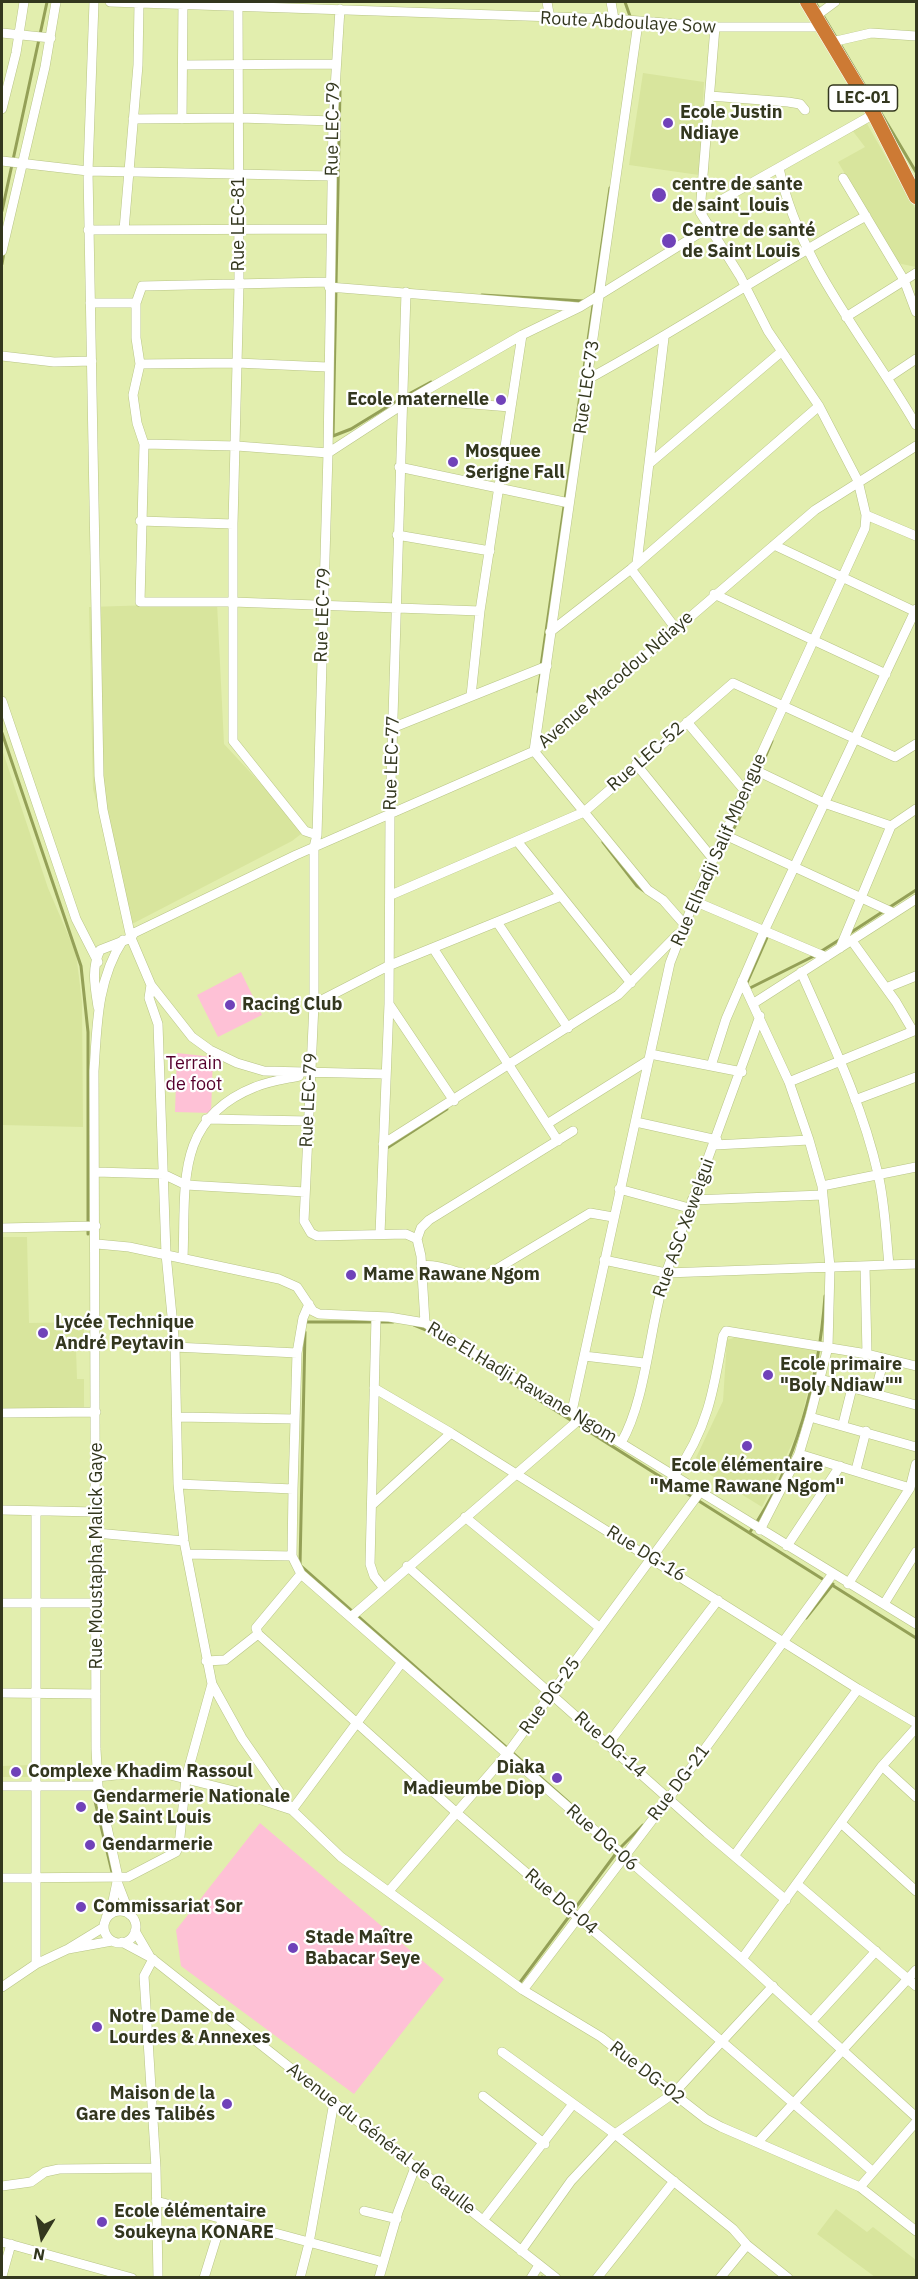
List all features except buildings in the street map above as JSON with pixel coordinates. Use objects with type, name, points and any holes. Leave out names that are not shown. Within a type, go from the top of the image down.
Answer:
[{"type":"highway","name":"LEC-01","points":[[813,10],[874,114],[916,196]]},
{"type":"street","points":[[2,109],[24,2]]},
{"type":"street","points":[[2,244],[51,38],[56,2]]},
{"type":"street","points":[[94,2],[88,230],[99,776],[127,939],[151,985],[192,1037],[215,1053],[264,1071],[385,1074]]},
{"type":"street","name":"Route Abdoulaye Sow","points":[[110,2],[324,5],[340,9],[379,6],[715,27],[813,10]]},
{"type":"street","points":[[547,2],[550,18]]},
{"type":"street","points":[[611,2],[614,20]]},
{"type":"street","points":[[813,10],[835,2]]},
{"type":"street","points":[[124,230],[139,3]]},
{"type":"street","points":[[182,119],[183,3]]},
{"type":"street","name":"Rue LEC-81","points":[[238,4],[240,174],[237,446],[233,524],[232,741],[305,831],[317,835]]},
{"type":"street","name":"Rue LEC-79","points":[[340,9],[333,121],[327,367],[328,453],[317,835],[314,847],[314,1004],[304,1221],[311,1233],[317,1236],[380,1234]]},
{"type":"street","name":"Rue LEC-73","points":[[534,751],[569,503],[590,378],[598,297],[638,23]]},
{"type":"street","points":[[700,212],[715,27]]},
{"type":"street","points":[[2,33],[51,38]]},
{"type":"street","points":[[832,42],[872,33],[916,36]]},
{"type":"street","points":[[183,65],[335,64]]},
{"type":"street","points":[[710,96],[788,102],[800,104],[805,110]]},
{"type":"street","points":[[700,212],[874,114]]},
{"type":"street","points":[[133,119],[240,118],[333,121]]},
{"type":"street","points":[[2,161],[88,171],[332,176]]},
{"type":"street","points":[[779,168],[787,202],[806,248],[846,317],[889,377],[916,424]]},
{"type":"street","points":[[843,178],[904,280],[916,312]]},
{"type":"street","name":"Rue Elhadji Salif Mbengue","points":[[572,1411],[670,963],[712,859],[862,538],[866,515],[858,481],[819,406],[781,352],[711,226],[700,212]]},
{"type":"street","points":[[590,378],[664,338],[806,248],[866,216]]},
{"type":"street","points":[[144,444],[237,446],[328,453],[411,399],[522,335],[598,297],[711,226]]},
{"type":"street","points":[[88,230],[331,229]]},
{"type":"street","points":[[846,317],[916,273]]},
{"type":"street","points":[[480,611],[232,602],[140,602],[140,521],[144,444],[137,423],[134,395],[140,364],[136,338],[136,303],[143,285],[329,284],[580,307]]},
{"type":"street","name":"Rue LEC-77","points":[[380,1234],[389,1004],[392,728],[397,654],[395,608],[406,292]]},
{"type":"street","points":[[90,303],[136,303]]},
{"type":"street","points":[[471,696],[480,611],[522,335]]},
{"type":"street","points":[[664,338],[650,463],[634,566],[676,629]]},
{"type":"street","points":[[650,463],[781,352]]},
{"type":"street","points":[[2,356],[46,362],[92,361]]},
{"type":"street","points":[[889,377],[916,359]]},
{"type":"street","points":[[140,364],[237,363],[327,367]]},
{"type":"street","points":[[411,399],[510,407]]},
{"type":"street","points":[[550,632],[634,566],[819,406]]},
{"type":"street","name":"Avenue Macodou Ndiaye","points":[[100,950],[314,847],[534,751],[714,594],[815,510],[916,446]]},
{"type":"street","points":[[399,467],[569,503]]},
{"type":"street","points":[[866,515],[916,536]]},
{"type":"street","points":[[140,521],[233,524]]},
{"type":"street","points":[[397,535],[490,551]]},
{"type":"street","points":[[711,1066],[742,981],[765,929],[916,610],[774,545]]},
{"type":"street","points":[[714,594],[886,674]]},
{"type":"street","points":[[392,728],[547,666]]},
{"type":"street","name":"Rue LEC-52","points":[[390,895],[584,812],[733,683],[895,758],[916,744]]},
{"type":"street","points":[[2,701],[84,938],[95,961]]},
{"type":"street","points":[[687,722],[745,791]]},
{"type":"street","points":[[383,1144],[568,1028],[631,983],[683,927],[663,900],[648,890],[534,751]]},
{"type":"street","points":[[636,765],[712,859]]},
{"type":"street","points":[[755,770],[824,803],[891,826]]},
{"type":"street","points":[[840,948],[891,826],[916,809]]},
{"type":"street","points":[[725,835],[894,913]]},
{"type":"street","points":[[516,841],[631,983]]},
{"type":"street","points":[[314,1004],[388,966],[561,896]]},
{"type":"street","points":[[754,1003],[916,900]]},
{"type":"street","points":[[694,901],[765,929],[826,957]]},
{"type":"street","points":[[497,922],[568,1028]]},
{"type":"street","points":[[84,938],[100,950],[109,962]]},
{"type":"street","points":[[98,1007],[109,962],[127,939]]},
{"type":"street","points":[[789,1082],[819,1072],[840,1060],[915,1031],[852,941]]},
{"type":"street","points":[[432,948],[558,1141]]},
{"type":"street","points":[[98,1007],[94,985],[95,961],[100,950]]},
{"type":"street","points":[[95,961],[109,962]]},
{"type":"street","points":[[801,972],[840,1060],[879,1175],[889,1265]]},
{"type":"street","points":[[886,988],[916,976]]},
{"type":"street","points":[[742,981],[789,1082],[809,1140],[822,1191],[830,1267],[828,1347],[810,1417],[799,1454],[760,1530]]},
{"type":"street","points":[[151,985],[149,998],[158,1024],[166,1254],[175,1347],[178,1484],[184,1541],[212,1684],[242,1738],[292,1810]]},
{"type":"street","points":[[389,1004],[454,1101]]},
{"type":"street","name":"Rue Moustapha Malick Gaye","points":[[98,1007],[94,1071],[97,1244],[96,1694],[98,1781],[118,1880],[130,1915]]},
{"type":"street","name":"Rue ASC Xewelgui","points":[[621,1443],[634,1416],[655,1310],[666,1273],[742,1072],[760,1017]]},
{"type":"street","points":[[547,1124],[649,1057],[742,1072]]},
{"type":"street","points":[[183,1258],[189,1150],[206,1119],[225,1102],[252,1088],[310,1073]]},
{"type":"street","points":[[855,1100],[916,1077]]},
{"type":"street","points":[[206,1119],[309,1121]]},
{"type":"street","points":[[636,1122],[716,1142],[809,1140]]},
{"type":"street","points":[[425,1323],[417,1239],[421,1228],[429,1220],[573,1131]]},
{"type":"street","points":[[619,1189],[691,1204],[822,1191],[916,1167]]},
{"type":"street","points":[[96,1172],[164,1174],[186,1185],[305,1192]]},
{"type":"street","points":[[421,1266],[436,1266],[472,1277],[485,1276],[590,1213],[613,1217]]},
{"type":"street","points":[[2,1228],[96,1226]]},
{"type":"street","points":[[380,1234],[406,1234],[417,1239]]},
{"type":"street","name":"Rue El Hadji Rawane Ngom","points":[[97,1244],[166,1254],[279,1279],[297,1287],[313,1311],[329,1317],[376,1317],[425,1323],[572,1411],[832,1575],[916,1624]]},
{"type":"street","points":[[604,1260],[666,1273],[916,1264]]},
{"type":"street","points":[[865,1266],[867,1354]]},
{"type":"street","points":[[187,1554],[292,1556],[297,1353],[301,1324],[309,1304]]},
{"type":"street","points":[[376,1317],[370,1564],[374,1576],[383,1587]]},
{"type":"street","points":[[674,1476],[687,1458],[709,1412],[723,1336],[726,1331],[867,1354],[916,1366]]},
{"type":"street","points":[[175,1347],[297,1353]]},
{"type":"street","points":[[585,1356],[644,1363]]},
{"type":"street","points":[[875,1394],[884,1358]]},
{"type":"street","points":[[820,1379],[916,1405]]},
{"type":"street","name":"Rue DG-16","points":[[374,1388],[452,1433],[858,1689],[916,1723]]},
{"type":"street","points":[[843,1424],[852,1388]]},
{"type":"street","points":[[2,1413],[96,1412]]},
{"type":"street","points":[[177,1417],[295,1419]]},
{"type":"street","points":[[810,1417],[843,1424],[916,1447]]},
{"type":"street","points":[[351,1617],[407,1566],[581,1418]]},
{"type":"street","points":[[856,1470],[866,1431]]},
{"type":"street","points":[[372,1505],[452,1433]]},
{"type":"street","points":[[799,1454],[910,1488]]},
{"type":"street","points":[[787,1546],[840,1466]]},
{"type":"street","points":[[848,1584],[910,1488],[916,1466]]},
{"type":"street","points":[[178,1484],[293,1489]]},
{"type":"street","name":"Rue DG-25","points":[[389,1891],[458,1814],[507,1754],[700,1492]]},
{"type":"street","points":[[2,1510],[97,1512]]},
{"type":"street","points":[[36,1511],[38,1786],[36,1964]]},
{"type":"street","points":[[465,1516],[600,1628]]},
{"type":"street","points":[[96,1533],[184,1541]]},
{"type":"street","points":[[884,1604],[916,1552]]},
{"type":"street","name":"Rue DG-06","points":[[292,1556],[300,1574],[622,1857],[773,1986],[916,2117]]},
{"type":"street","name":"Rue DG-14","points":[[407,1566],[786,1900]]},
{"type":"street","points":[[206,1661],[225,1660],[257,1631],[300,1574]]},
{"type":"street","name":"Rue DG-21","points":[[522,1990],[669,1798],[832,1575]]},
{"type":"street","points":[[608,1744],[718,1600]]},
{"type":"street","points":[[2,1603],[96,1603]]},
{"type":"street","name":"Rue DG-04","points":[[257,1631],[458,1814],[872,2171]]},
{"type":"street","points":[[292,1810],[402,1662]]},
{"type":"street","points":[[2,1878],[118,1880],[135,1875],[176,1852],[179,1846],[186,1778],[212,1684]]},
{"type":"street","points":[[734,1856],[858,1689]]},
{"type":"street","points":[[2,1693],[96,1694]]},
{"type":"street","points":[[742,1959],[882,1766],[916,1728]]},
{"type":"street","points":[[882,1766],[916,1797]]},
{"type":"street","points":[[2,1786],[38,1786],[98,1781],[142,1771],[186,1778],[292,1810]]},
{"type":"street","name":"Rue DG-02","points":[[292,1810],[353,1867],[522,1990],[590,2029],[721,2127],[860,2187],[916,2231]]},
{"type":"street","points":[[842,1824],[916,1890]]},
{"type":"street","name":"Rue Moustapha Malick Gaye","points":[[105,1922],[118,1880]]},
{"type":"street","points":[[797,1884],[913,1982]]},
{"type":"street","points":[[3,1983],[68,1949],[120,1911],[130,1915],[135,1922],[135,1931],[129,1940],[68,1949]]},
{"type":"street","points":[[105,1922],[106,1935],[117,1942]]},
{"type":"street","name":"Avenue du Général de Gaulle","points":[[135,1931],[151,1958]]},
{"type":"street","name":"Avenue du Général de Gaulle","points":[[117,1942],[151,1958],[556,2277]]},
{"type":"street","points":[[812,2021],[876,1951]]},
{"type":"street","points":[[151,1958],[144,1976],[156,2168],[158,2277]]},
{"type":"street","points":[[758,2142],[844,2049],[913,1982],[916,1970]]},
{"type":"street","points":[[521,2251],[571,2181],[615,2134],[674,2093],[773,1986]]},
{"type":"street","points":[[502,2052],[615,2134],[674,2181],[733,2229],[747,2245],[783,2276]]},
{"type":"street","points":[[483,2096],[545,2144]]},
{"type":"street","points":[[300,2277],[309,2243],[334,2102]]},
{"type":"street","points":[[484,2219],[545,2144],[573,2104]]},
{"type":"street","points":[[860,2187],[916,2122]]},
{"type":"street","points":[[379,2277],[416,2165]]},
{"type":"street","points":[[2,2186],[31,2182],[45,2172],[59,2169],[156,2168]]},
{"type":"street","points":[[597,2277],[674,2181]]},
{"type":"street","points":[[156,2201],[383,2262]]},
{"type":"street","points":[[364,2211],[397,2219]]},
{"type":"street","points":[[204,2277],[222,2220]]},
{"type":"street","points":[[2,2276],[6,2243],[106,2274],[132,2277]]},
{"type":"street","points":[[720,2277],[747,2245]]},
{"type":"street","points":[[531,2277],[539,2265]]},
{"type":"shaded area","name":"Ecole Justin Ndiaye","points":[[643,73],[704,82],[699,175],[629,165]]},
{"type":"shaded area","points":[[866,122],[916,210],[916,267],[897,263],[838,162],[865,147],[852,130]]},
{"type":"shaded area","points":[[217,603],[224,744],[305,831],[292,841],[130,925],[93,789],[89,607]]},
{"type":"shaded area","points":[[2,749],[48,888],[76,953],[82,1002],[83,1127],[2,1125]]},
{"type":"shaded area","name":"Lycée Technique André Peytavin","points":[[2,1237],[27,1237],[29,1323],[84,1322],[84,1343],[76,1349],[77,1379],[84,1379],[84,1408],[2,1409]]},
{"type":"shaded area","points":[[737,1337],[817,1350],[799,1429],[762,1507],[693,1464],[723,1401],[727,1340]]},
{"type":"shaded area","name":"Complexe Khadim Rassoul","points":[[29,1765],[31,1777],[2,1777],[2,1766]]},
{"type":"shaded area","points":[[836,2209],[867,2232],[873,2227],[916,2260],[916,2277],[875,2277],[817,2234]]},
{"type":"green space","name":"Racing Club","points":[[241,972],[262,1015],[218,1037],[197,995]]},
{"type":"green space","name":"Terrain de foot","points":[[177,1053],[213,1057],[211,1113],[175,1112]]},
{"type":"green space","name":"Stade Maître Babacar Seye","points":[[260,1823],[444,1979],[354,2094],[181,1966],[176,1930]]},
{"type":"waterway","points":[[2,211],[47,2]]},
{"type":"waterway","points":[[625,2],[631,19]]},
{"type":"waterway","points":[[815,2],[916,172]]},
{"type":"waterway","points":[[336,284],[340,91]]},
{"type":"waterway","points":[[541,666],[610,188]]},
{"type":"waterway","points":[[2,264],[4,252]]},
{"type":"waterway","points":[[336,288],[333,436],[351,429],[400,399]]},
{"type":"waterway","points":[[482,295],[583,301]]},
{"type":"waterway","points":[[405,396],[431,382]]},
{"type":"waterway","points":[[538,692],[541,672]]},
{"type":"waterway","points":[[2,733],[81,966],[88,1032],[88,1234]]},
{"type":"waterway","points":[[724,846],[740,817],[772,741]]},
{"type":"waterway","points":[[603,842],[637,886],[644,891]]},
{"type":"waterway","points":[[850,933],[916,890]]},
{"type":"waterway","points":[[746,985],[769,933]]},
{"type":"waterway","points":[[820,952],[839,940]]},
{"type":"waterway","points":[[748,989],[814,956]]},
{"type":"waterway","points":[[387,1148],[447,1109]]},
{"type":"waterway","points":[[750,1532],[781,1478],[803,1419],[817,1358],[825,1296]]},
{"type":"waterway","points":[[305,1322],[393,1322]]},
{"type":"waterway","points":[[414,1325],[431,1332],[916,1638]]},
{"type":"waterway","points":[[305,1332],[300,1565],[581,1813]]},
{"type":"waterway","points":[[806,1618],[833,1584]]},
{"type":"waterway","points":[[94,1797],[112,1872]]},
{"type":"waterway","points":[[518,1985],[620,1848],[643,1825]]},
{"type":"place","name":"Ecole Justin Ndiaye","points":[[668,123]]},
{"type":"place","name":"centre de sante de saint_louis","points":[[659,195]]},
{"type":"place","name":"Centre de santé de Saint Louis","points":[[669,241]]},
{"type":"place","name":"Ecole maternelle","points":[[501,400]]},
{"type":"place","name":"Mosquee Serigne Fall","points":[[453,462]]},
{"type":"place","name":"Racing Club","points":[[230,1005]]},
{"type":"place","name":"Mame Rawane Ngom","points":[[351,1275]]},
{"type":"place","name":"Lycée Technique André Peytavin","points":[[43,1333]]},
{"type":"place","name":"Ecole primaire \"Boly Ndiaw\"\"","points":[[768,1375]]},
{"type":"place","name":"Ecole élémentaire \"Mame Rawane Ngom\"","points":[[747,1446]]},
{"type":"place","name":"Complexe Khadim Rassoul","points":[[16,1772]]},
{"type":"place","name":"Diaka Madieumbe Diop","points":[[557,1778]]},
{"type":"place","name":"Gendarmerie Nationale de Saint Louis","points":[[81,1807]]},
{"type":"place","name":"Gendarmerie","points":[[90,1845]]},
{"type":"place","name":"Commissariat Sor","points":[[81,1907]]},
{"type":"place","name":"Stade Maître Babacar Seye","points":[[293,1948]]},
{"type":"place","name":"Notre Dame de Lourdes & Annexes","points":[[97,2027]]},
{"type":"place","name":"Maison de la Gare des Talibés","points":[[227,2104]]},
{"type":"place","name":"Ecole élémentaire Soukeyna KONARE","points":[[102,2222]]}]
